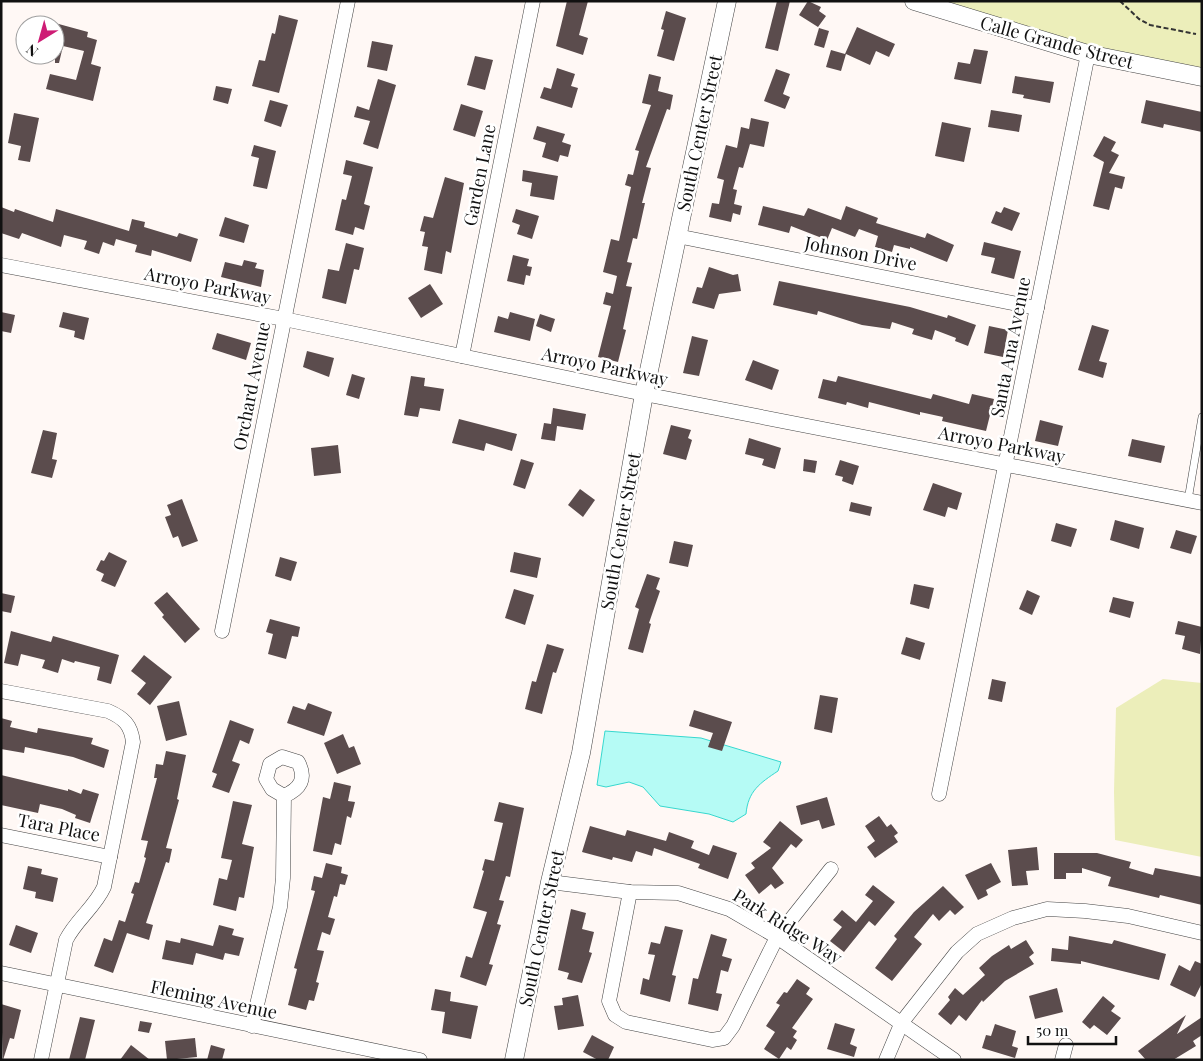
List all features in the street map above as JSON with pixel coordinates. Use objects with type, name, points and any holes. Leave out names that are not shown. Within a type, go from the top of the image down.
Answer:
[{"type":"street","name":"Orchard Avenue","points":[[222,631],[348,1]]},
{"type":"street","name":"Garden Lane","points":[[462,356],[533,1]]},
{"type":"street","name":"South Center Street","points":[[514,1060],[550,882],[581,753],[644,394],[727,1]]},
{"type":"street","name":"Calle Grande Street","points":[[914,1],[1088,54],[1202,77]]},
{"type":"street","name":"Santa Ana Avenue","points":[[939,794],[1088,54]]},
{"type":"street","name":"Johnson Drive","points":[[677,236],[1037,308]]},
{"type":"street","name":"Arroyo Parkway","points":[[1,265],[284,319],[644,394],[1195,502]]},
{"type":"street","points":[[1,691],[108,711],[121,717],[128,724],[133,742],[104,887],[99,899],[74,925],[66,940],[41,1060]]},
{"type":"street","points":[[252,1026],[280,907],[283,878],[284,796]]},
{"type":"street","name":"Tara Place","points":[[1,835],[110,857]]},
{"type":"street","points":[[630,892],[609,1002],[615,1015],[626,1022],[712,1040],[724,1038],[733,1026],[777,937],[831,869]]},
{"type":"street","name":"Park Ridge Way","points":[[550,882],[630,892],[678,893],[729,909],[777,937],[902,1022],[954,1060]]},
{"type":"street","points":[[886,1060],[902,1022],[957,952],[977,934],[1012,918],[1047,909],[1084,911],[1128,916],[1202,933]]},
{"type":"street","name":"Fleming Avenue","points":[[1,973],[420,1060]]},
{"type":"street","points":[[1062,1060],[1066,1045]]},
{"type":"lane","points":[[1195,502],[1202,417]]},
{"type":"path","points":[[1120,1],[1139,19],[1150,25],[1196,34]]},
{"type":"green space","points":[[916,1],[1202,1],[1202,77]]},
{"type":"green space","points":[[1163,679],[1202,683],[1202,857],[1115,840],[1116,708]]},
{"type":"water","points":[[605,731],[701,738],[781,762],[778,771],[760,784],[752,793],[746,814],[733,822],[709,814],[660,806],[643,787],[629,782],[606,787],[597,785]]},
{"type":"building","points":[[567,1],[588,1],[579,35],[588,38],[583,55],[556,46]]},
{"type":"building","points":[[777,1],[790,1],[778,51],[765,48]]},
{"type":"building","points":[[808,1],[821,7],[819,11],[826,16],[818,27],[799,15]]},
{"type":"building","points":[[666,11],[686,18],[674,61],[657,56],[664,30],[661,29]]},
{"type":"building","points":[[279,15],[298,20],[279,93],[252,86],[259,60],[265,61],[272,33],[275,34]]},
{"type":"building","points":[[65,26],[88,32],[87,37],[97,40],[91,64],[101,67],[93,101],[46,89],[50,74],[76,80],[84,51],[65,46]]},
{"type":"building","points":[[857,27],[895,44],[889,57],[876,51],[870,65],[846,54],[841,71],[826,67],[831,50],[845,54]]},
{"type":"building","points":[[819,28],[829,31],[824,48],[814,45]]},
{"type":"building","points":[[372,41],[393,45],[387,71],[367,67]]},
{"type":"building","points":[[974,49],[988,51],[981,84],[954,79],[958,62],[970,64]]},
{"type":"building","points":[[475,56],[493,60],[485,90],[467,85]]},
{"type":"building","points":[[557,68],[575,74],[571,86],[578,88],[572,108],[540,98],[544,87],[551,89]]},
{"type":"building","points":[[776,69],[790,74],[783,94],[790,97],[785,109],[764,101]]},
{"type":"building","points":[[649,74],[661,77],[658,91],[673,95],[670,110],[667,109],[646,167],[651,168],[642,203],[645,203],[637,239],[633,238],[627,262],[632,263],[626,286],[632,287],[623,329],[626,330],[618,362],[598,357],[611,306],[603,304],[606,292],[613,294],[617,276],[603,272],[611,239],[619,241],[631,187],[625,185],[628,174],[633,175],[639,151],[635,150],[651,105],[642,103]]},
{"type":"building","points":[[1015,76],[1054,82],[1050,103],[1023,98],[1024,95],[1012,93]]},
{"type":"building","points":[[378,79],[396,85],[378,149],[363,144],[370,121],[354,117],[357,106],[369,110]]},
{"type":"building","points":[[216,86],[232,89],[228,104],[213,100]]},
{"type":"building","points":[[270,100],[288,105],[281,127],[264,121]]},
{"type":"building","points":[[1146,100],[1202,112],[1202,132],[1164,124],[1163,128],[1141,123]]},
{"type":"building","points":[[461,104],[483,111],[475,137],[453,130]]},
{"type":"building","points":[[991,110],[1022,115],[1019,132],[988,127]]},
{"type":"building","points":[[14,113],[39,118],[30,162],[18,160],[21,146],[8,143]]},
{"type":"building","points":[[751,118],[769,122],[764,147],[750,144],[743,168],[739,167],[733,189],[737,190],[734,204],[742,206],[740,215],[733,213],[731,222],[709,217],[712,203],[719,204],[724,180],[717,178],[726,145],[737,148],[741,127],[749,129]]},
{"type":"building","points":[[942,122],[971,128],[964,162],[935,156]]},
{"type":"building","points":[[537,126],[565,134],[562,142],[571,145],[568,157],[560,155],[558,162],[542,157],[546,143],[533,139]]},
{"type":"building","points":[[1104,136],[1116,142],[1111,151],[1119,155],[1109,173],[1125,177],[1122,189],[1115,187],[1109,210],[1093,206],[1104,162],[1093,156]]},
{"type":"building","points":[[254,145],[276,151],[267,189],[253,186],[259,158],[251,156]]},
{"type":"building","points":[[346,160],[373,167],[364,204],[370,206],[364,230],[355,227],[353,235],[335,230],[342,199],[346,200],[352,176],[343,174]]},
{"type":"building","points":[[523,170],[558,176],[554,200],[530,196],[532,183],[522,181]]},
{"type":"building","points":[[445,177],[464,183],[451,253],[446,251],[442,274],[424,270],[428,247],[422,246],[425,232],[420,231],[424,216],[433,218]]},
{"type":"building","points":[[763,206],[804,216],[808,208],[841,220],[846,206],[878,218],[876,223],[925,238],[927,233],[954,245],[947,262],[910,247],[910,249],[894,245],[892,252],[875,247],[878,236],[859,229],[855,237],[832,228],[827,240],[791,226],[789,233],[758,225]]},
{"type":"building","points":[[1,207],[14,212],[15,209],[53,222],[56,209],[129,231],[132,219],[145,222],[144,227],[177,237],[179,233],[198,239],[191,262],[152,250],[151,256],[135,252],[137,245],[116,239],[114,246],[103,242],[99,254],[84,249],[87,241],[64,235],[61,247],[22,233],[19,239],[1,233]]},
{"type":"building","points":[[1004,207],[1020,213],[1012,231],[991,223],[996,211],[1001,213]]},
{"type":"building","points":[[516,209],[539,216],[532,239],[517,234],[520,225],[512,222]]},
{"type":"building","points":[[225,217],[249,225],[244,243],[219,236]]},
{"type":"building","points":[[984,242],[1021,251],[1014,279],[991,273],[995,258],[981,255]]},
{"type":"building","points":[[346,243],[364,248],[359,270],[354,269],[346,304],[322,298],[328,269],[339,271]]},
{"type":"building","points":[[513,255],[529,259],[527,266],[532,267],[530,276],[526,275],[524,285],[507,281]]},
{"type":"building","points":[[244,260],[257,263],[255,268],[264,270],[261,287],[221,277],[225,262],[242,266]]},
{"type":"building","points":[[709,267],[733,275],[738,274],[741,291],[719,294],[714,309],[692,303],[697,287],[702,288]]},
{"type":"building","points":[[779,281],[910,307],[947,318],[948,315],[976,325],[968,346],[955,341],[956,338],[935,330],[932,340],[912,334],[914,329],[892,322],[890,329],[862,325],[818,311],[817,315],[773,305]]},
{"type":"building","points":[[430,284],[443,304],[421,318],[408,298]]},
{"type":"building","points":[[1,312],[15,315],[11,333],[1,331]]},
{"type":"building","points":[[63,312],[89,318],[84,340],[74,337],[75,331],[59,327]]},
{"type":"building","points":[[510,312],[535,319],[530,341],[494,332],[498,316],[508,319]]},
{"type":"building","points":[[540,314],[555,319],[551,332],[536,326]]},
{"type":"building","points":[[1092,325],[1109,330],[1099,361],[1107,363],[1103,378],[1078,370]]},
{"type":"building","points":[[989,326],[1008,330],[1003,357],[984,353]]},
{"type":"building","points":[[217,333],[251,343],[246,360],[212,349]]},
{"type":"building","points":[[692,336],[708,340],[699,376],[683,373]]},
{"type":"building","points":[[307,351],[334,358],[329,377],[303,367]]},
{"type":"building","points":[[753,360],[779,370],[772,390],[745,380]]},
{"type":"building","points":[[352,374],[365,378],[359,399],[346,395]]},
{"type":"building","points":[[411,376],[425,378],[424,386],[444,389],[440,411],[420,408],[418,417],[404,415]]},
{"type":"building","points":[[838,376],[931,399],[933,394],[969,404],[972,394],[994,399],[986,431],[942,421],[943,417],[920,412],[920,415],[869,402],[868,408],[847,402],[846,405],[818,398],[823,379],[836,382]]},
{"type":"building","points":[[553,408],[586,414],[583,430],[557,426],[555,441],[541,439],[544,423],[551,424]]},
{"type":"building","points":[[459,419],[517,434],[512,451],[486,443],[484,451],[452,443]]},
{"type":"building","points":[[1040,420],[1063,426],[1058,446],[1035,441]]},
{"type":"building","points":[[671,425],[691,430],[688,438],[692,440],[686,460],[663,454]]},
{"type":"building","points":[[43,430],[57,433],[52,459],[57,460],[52,478],[31,473]]},
{"type":"building","points":[[749,438],[781,448],[775,469],[762,465],[764,459],[745,454]]},
{"type":"building","points":[[1132,439],[1165,446],[1161,463],[1128,456]]},
{"type":"building","points":[[338,445],[341,473],[314,476],[311,448]]},
{"type":"building","points":[[521,459],[534,463],[525,489],[513,485]]},
{"type":"building","points":[[804,459],[817,461],[815,473],[803,471]]},
{"type":"building","points":[[840,460],[859,466],[853,485],[842,481],[843,477],[835,475]]},
{"type":"building","points":[[933,483],[962,493],[957,510],[948,507],[945,517],[923,510]]},
{"type":"building","points":[[580,489],[595,500],[583,517],[568,505]]},
{"type":"building","points":[[182,499],[198,541],[182,547],[178,536],[173,538],[165,517],[171,515],[167,505]]},
{"type":"building","points":[[851,502],[872,507],[870,516],[849,511]]},
{"type":"building","points":[[1115,520],[1144,528],[1139,549],[1110,540]]},
{"type":"building","points":[[1056,523],[1077,529],[1071,547],[1051,541]]},
{"type":"building","points":[[1176,530],[1197,536],[1191,554],[1170,548]]},
{"type":"building","points":[[674,541],[693,545],[688,567],[669,563]]},
{"type":"building","points":[[109,552],[127,561],[115,587],[101,581],[104,574],[96,570],[101,560],[104,561]]},
{"type":"building","points":[[514,552],[541,558],[537,578],[510,572]]},
{"type":"building","points":[[280,557],[297,562],[291,581],[275,576]]},
{"type":"building","points":[[647,574],[660,578],[656,589],[660,591],[649,623],[651,624],[643,653],[628,649],[639,609],[635,607]]},
{"type":"building","points":[[914,584],[934,588],[929,609],[910,604]]},
{"type":"building","points":[[514,589],[534,595],[525,625],[505,618]]},
{"type":"building","points":[[1027,590],[1040,596],[1032,615],[1019,609]]},
{"type":"building","points":[[167,592],[200,629],[185,643],[162,617],[164,615],[154,603]]},
{"type":"building","points":[[1,593],[15,596],[11,613],[1,611]]},
{"type":"building","points":[[1113,597],[1134,602],[1130,618],[1109,612]]},
{"type":"building","points":[[270,619],[300,627],[298,637],[292,636],[286,659],[268,654],[273,634],[266,632]]},
{"type":"building","points":[[1178,621],[1202,627],[1200,654],[1182,649],[1185,636],[1175,634]]},
{"type":"building","points":[[11,631],[51,642],[53,636],[119,655],[111,684],[97,680],[100,667],[75,661],[74,663],[62,659],[58,673],[42,668],[45,660],[21,654],[18,666],[4,663]]},
{"type":"building","points":[[906,637],[925,643],[920,660],[901,654]]},
{"type":"building","points":[[547,644],[564,649],[556,673],[553,672],[542,714],[525,709],[532,681],[536,682]]},
{"type":"building","points":[[144,655],[172,677],[150,705],[137,694],[146,683],[131,671]]},
{"type":"building","points":[[992,679],[1006,682],[1002,702],[988,699]]},
{"type":"building","points":[[820,695],[838,698],[832,733],[814,729]]},
{"type":"building","points":[[179,701],[187,735],[166,741],[157,706]]},
{"type":"building","points":[[308,703],[332,712],[324,736],[287,723],[293,706],[305,710]]},
{"type":"building","points":[[694,710],[732,722],[722,751],[708,747],[713,733],[689,726]]},
{"type":"building","points":[[1,718],[12,721],[10,727],[37,733],[38,728],[93,738],[91,744],[109,750],[104,768],[73,757],[25,747],[24,753],[1,749]]},
{"type":"building","points":[[230,720],[254,729],[249,744],[240,740],[232,761],[240,764],[229,793],[212,787],[217,774],[212,772]]},
{"type":"building","points":[[343,734],[349,748],[354,746],[361,764],[337,774],[324,743]]},
{"type":"building","points":[[166,751],[186,755],[177,799],[179,800],[166,848],[172,849],[169,863],[166,862],[146,923],[153,925],[149,940],[127,933],[113,973],[94,966],[104,938],[112,941],[119,920],[125,922],[134,894],[131,893],[135,882],[139,883],[146,858],[144,857],[148,841],[141,840],[157,778],[154,778],[156,764],[163,765]]},
{"type":"building","points":[[1,775],[68,791],[68,789],[81,794],[83,789],[99,794],[90,823],[75,818],[76,815],[62,809],[40,804],[38,813],[1,805]]},
{"type":"building","points":[[334,782],[351,786],[348,801],[355,802],[351,818],[347,816],[341,845],[335,843],[332,855],[313,851],[323,797],[330,799]]},
{"type":"building","points":[[827,797],[835,825],[822,829],[819,820],[801,825],[796,806]]},
{"type":"building","points":[[233,801],[252,805],[242,844],[254,847],[244,898],[239,897],[236,911],[213,905],[219,878],[227,880],[232,860],[221,858]]},
{"type":"building","points":[[499,802],[524,808],[510,877],[506,876],[499,900],[504,901],[497,924],[501,925],[489,964],[493,965],[486,986],[460,977],[466,956],[472,958],[487,912],[473,908],[484,871],[482,870],[485,859],[494,861],[503,823],[494,821]]},
{"type":"building","points":[[879,816],[887,827],[891,824],[898,833],[894,836],[898,842],[875,858],[867,847],[875,841],[865,826]]},
{"type":"building","points":[[780,821],[803,840],[796,848],[791,844],[772,868],[784,883],[775,889],[771,884],[759,894],[745,875],[755,868],[751,863],[771,848],[763,842]]},
{"type":"building","points":[[590,826],[625,836],[627,830],[666,841],[669,832],[694,841],[691,848],[709,855],[713,845],[737,853],[728,879],[698,868],[700,864],[654,848],[652,856],[636,851],[632,862],[613,857],[612,860],[582,852]]},
{"type":"building","points":[[1037,847],[1039,870],[1026,871],[1028,885],[1012,886],[1008,850]]},
{"type":"building","points":[[1054,853],[1097,853],[1131,862],[1129,868],[1153,875],[1155,868],[1202,877],[1202,905],[1160,895],[1159,898],[1108,886],[1111,877],[1082,868],[1082,873],[1066,873],[1066,879],[1054,879]]},
{"type":"building","points":[[326,863],[342,867],[341,873],[348,875],[345,885],[340,884],[337,897],[334,896],[328,917],[335,919],[330,935],[322,932],[317,950],[324,951],[316,982],[319,983],[314,1001],[309,1000],[306,1010],[288,1005],[297,969],[294,968],[315,891],[311,890],[314,876],[322,878]]},
{"type":"building","points":[[991,863],[1001,882],[986,890],[988,895],[978,900],[965,875]]},
{"type":"building","points":[[28,866],[42,869],[41,874],[58,878],[53,902],[35,898],[36,892],[23,889]]},
{"type":"building","points":[[873,885],[895,902],[875,926],[869,921],[844,952],[830,941],[842,927],[833,920],[842,910],[856,922],[873,901],[865,895]]},
{"type":"building","points":[[943,886],[964,907],[955,915],[950,910],[939,921],[933,914],[914,937],[922,944],[892,981],[875,968],[897,939],[894,936],[914,912]]},
{"type":"building","points":[[571,909],[586,913],[582,929],[594,932],[589,952],[592,953],[582,983],[567,979],[569,973],[558,970]]},
{"type":"building","points":[[16,925],[38,933],[31,953],[9,945]]},
{"type":"building","points":[[219,925],[234,929],[232,935],[244,938],[239,956],[225,953],[223,960],[196,953],[193,965],[162,959],[166,940],[180,943],[181,938],[213,946]]},
{"type":"building","points":[[665,926],[683,930],[672,975],[676,976],[670,1002],[640,994],[643,978],[649,980],[655,955],[648,954],[651,942],[660,944]]},
{"type":"building","points":[[711,934],[727,939],[722,956],[732,959],[728,972],[721,970],[716,993],[722,994],[718,1011],[688,1004],[693,978],[698,979]]},
{"type":"building","points":[[1069,936],[1112,944],[1114,940],[1166,954],[1159,980],[1081,961],[1081,964],[1051,961],[1052,948],[1068,950]]},
{"type":"building","points":[[1026,940],[1034,953],[1029,957],[1034,964],[1005,981],[983,1002],[982,1000],[966,1021],[959,1015],[951,1025],[938,1014],[950,1000],[948,997],[955,988],[963,995],[985,975],[979,968],[992,956],[1009,945],[1011,949]]},
{"type":"building","points":[[1195,961],[1202,964],[1202,983],[1195,997],[1170,985],[1179,965],[1190,971]]},
{"type":"building","points":[[797,979],[810,988],[806,994],[813,999],[792,1028],[797,1031],[793,1037],[797,1040],[791,1050],[787,1047],[779,1059],[764,1049],[775,1032],[766,1026],[780,1005],[776,1003],[784,992],[787,993]]},
{"type":"building","points":[[1057,988],[1063,1012],[1035,1019],[1029,996]]},
{"type":"building","points":[[435,989],[451,992],[450,1001],[478,1006],[471,1039],[442,1033],[445,1012],[431,1010]]},
{"type":"building","points":[[578,995],[584,1026],[558,1030],[554,1006],[563,1005],[562,998]]},
{"type":"building","points":[[1103,996],[1115,1006],[1111,1011],[1121,1018],[1107,1035],[1094,1025],[1090,1029],[1082,1022]]},
{"type":"building","points":[[1,1004],[21,1010],[14,1039],[10,1038],[3,1060]]},
{"type":"building","points":[[1186,1015],[1177,1034],[1202,1017],[1202,1035],[1193,1041],[1196,1046],[1173,1060],[1146,1060],[1138,1051]]},
{"type":"building","points":[[80,1017],[95,1020],[85,1060],[69,1060]]},
{"type":"building","points":[[140,1021],[152,1023],[149,1033],[138,1031]]},
{"type":"building","points":[[835,1023],[855,1029],[850,1044],[857,1047],[854,1057],[827,1049]]},
{"type":"building","points":[[995,1024],[1016,1031],[1012,1046],[1018,1048],[1015,1058],[982,1048],[986,1035],[991,1036]]},
{"type":"building","points":[[592,1035],[614,1047],[608,1060],[598,1060],[583,1052]]},
{"type":"building","points":[[195,1038],[197,1057],[167,1060],[165,1041]]},
{"type":"building","points":[[131,1045],[150,1060],[120,1060]]},
{"type":"building","points":[[211,1045],[225,1049],[222,1060],[207,1060]]}]
